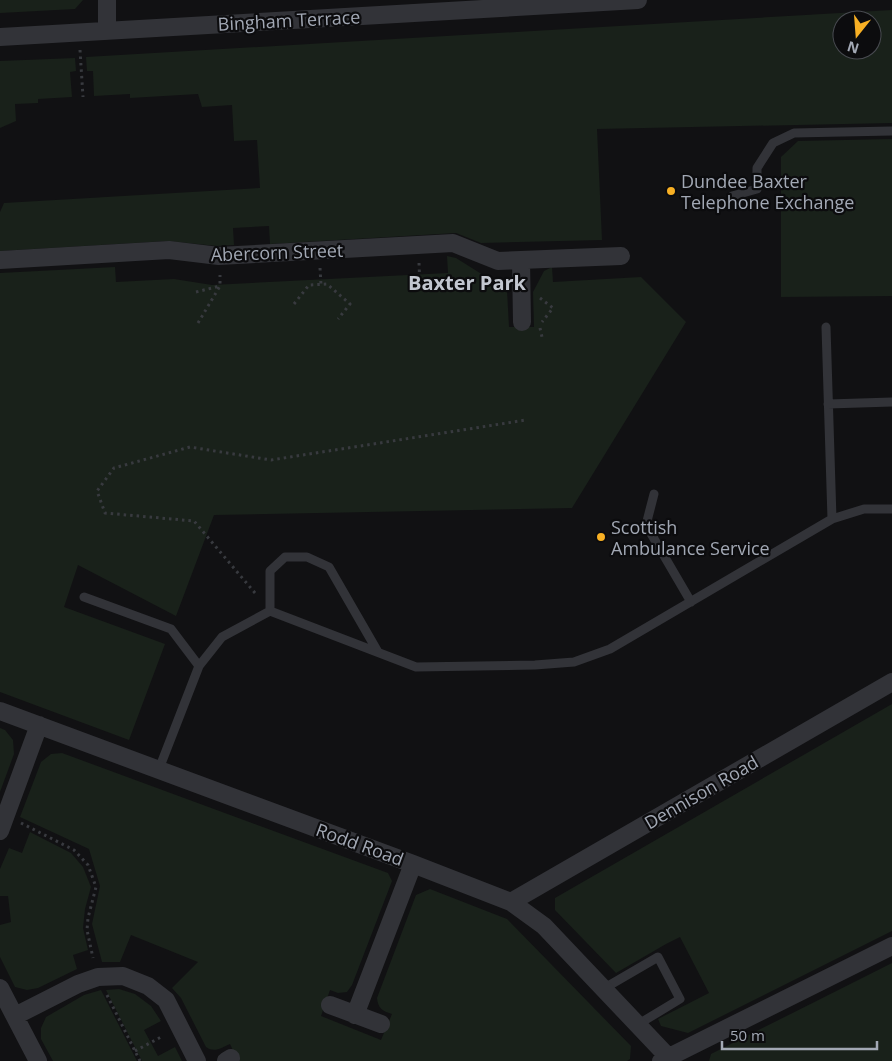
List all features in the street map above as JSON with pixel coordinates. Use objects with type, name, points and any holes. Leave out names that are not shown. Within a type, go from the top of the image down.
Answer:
[{"type":"street","points":[[107,0],[107,30]]},
{"type":"street","name":"Bingham Terrace","points":[[0,37],[638,0]]},
{"type":"street","name":"Abercorn Street","points":[[0,260],[169,250],[219,256],[453,243],[498,261],[621,256]]},
{"type":"street","points":[[521,260],[522,322]]},
{"type":"street","name":"Dennison Road","points":[[511,902],[892,682]]},
{"type":"street","name":"Rodd Road","points":[[0,711],[414,864],[511,902],[544,926],[637,1025],[667,1060]]},
{"type":"street","points":[[3,823],[39,725]]},
{"type":"street","points":[[355,1014],[414,864]]},
{"type":"street","points":[[667,1060],[892,946]]},
{"type":"street","points":[[15,1016],[78,984],[98,977],[123,976],[148,986],[166,1000],[196,1061]]},
{"type":"street","points":[[0,988],[38,1061]]},
{"type":"street","points":[[330,1005],[381,1024]]},
{"type":"lane","points":[[732,196],[757,189],[757,168],[773,143],[794,134],[892,131]]},
{"type":"lane","points":[[826,327],[832,519]]},
{"type":"lane","points":[[828,404],[892,402]]},
{"type":"lane","points":[[654,494],[646,525],[691,602]]},
{"type":"lane","points":[[159,769],[199,666],[222,637],[270,611],[416,667],[574,662],[610,649],[832,519],[864,509],[892,509]]},
{"type":"lane","points":[[270,611],[270,571],[285,557],[307,557],[329,567],[378,652]]},
{"type":"lane","points":[[84,597],[171,628],[199,666]]},
{"type":"lane","points":[[603,989],[658,957],[680,999],[637,1025]]},
{"type":"path","points":[[80,57],[83,96]]},
{"type":"path","points":[[418,245],[420,290]]},
{"type":"path","points":[[198,324],[220,286],[219,256]]},
{"type":"path","points":[[294,304],[310,285],[327,284],[350,304],[338,319]]},
{"type":"path","points":[[196,292],[220,286]]},
{"type":"path","points":[[270,611],[194,521],[105,513],[97,491],[114,468],[190,447],[271,460],[526,420]]},
{"type":"path","points":[[3,823],[74,850],[88,866],[96,887],[87,930],[98,977],[140,1061]]},
{"type":"path","points":[[135,1051],[180,1028]]},
{"type":"shaded area","points":[[0,0],[83,0],[75,9],[0,13]]},
{"type":"shaded area","points":[[892,10],[892,123],[597,129],[602,240],[481,243],[456,233],[270,244],[269,226],[233,228],[234,245],[217,246],[168,241],[0,251],[0,212],[4,203],[260,188],[257,140],[234,141],[232,105],[202,107],[198,94],[130,98],[130,94],[94,96],[93,71],[87,71],[86,57],[832,13],[832,60],[882,60],[882,11]]},
{"type":"shaded area","points":[[75,58],[76,71],[70,72],[72,97],[38,99],[38,103],[15,104],[16,121],[0,128],[0,61]]},
{"type":"shaded area","points":[[892,139],[892,296],[781,297],[781,157],[798,141]]},
{"type":"shaded area","points":[[447,256],[456,258],[507,290],[509,327],[534,327],[533,292],[544,271],[552,267],[553,282],[641,277],[686,322],[572,508],[214,515],[176,616],[78,565],[64,607],[165,644],[129,740],[0,692],[0,273],[115,267],[116,282],[174,279],[212,285],[448,273]]},
{"type":"shaded area","points":[[892,704],[892,931],[688,1033],[661,1026],[658,1019],[709,993],[680,937],[616,973],[555,910],[555,898]]},
{"type":"shaded area","points":[[0,728],[5,730],[13,740],[14,754],[0,792]]},
{"type":"shaded area","points":[[62,753],[388,873],[392,881],[352,985],[347,992],[338,993],[330,990],[321,1016],[381,1040],[392,1014],[381,1009],[377,998],[416,895],[430,889],[507,919],[631,1046],[630,1059],[627,1061],[238,1061],[230,1044],[218,1049],[209,1049],[206,1047],[181,998],[172,988],[198,962],[131,935],[120,962],[102,962],[92,924],[100,886],[89,849],[20,817],[41,762],[51,754]]},
{"type":"shaded area","points":[[30,832],[71,853],[83,867],[91,887],[85,909],[83,928],[88,950],[73,955],[77,969],[38,988],[27,990],[15,987],[0,957],[0,925],[11,922],[8,896],[0,896],[0,869],[9,848],[22,853]]},
{"type":"shaded area","points":[[892,963],[892,1061],[709,1061],[711,1054]]},
{"type":"shaded area","points":[[119,989],[135,994],[151,1006],[161,1021],[144,1030],[158,1056],[175,1047],[182,1061],[142,1061],[106,990]]},
{"type":"shaded area","points":[[101,990],[137,1061],[53,1061],[41,1039],[41,1028],[46,1017],[84,995]]},
{"type":"place","name":"Dundee Baxter Telephone Exchange","points":[[671,191]]},
{"type":"place","name":"Scottish Ambulance Service","points":[[601,537]]},
{"type":"district","name":"Baxter Park","points":[[467,282]]}]
